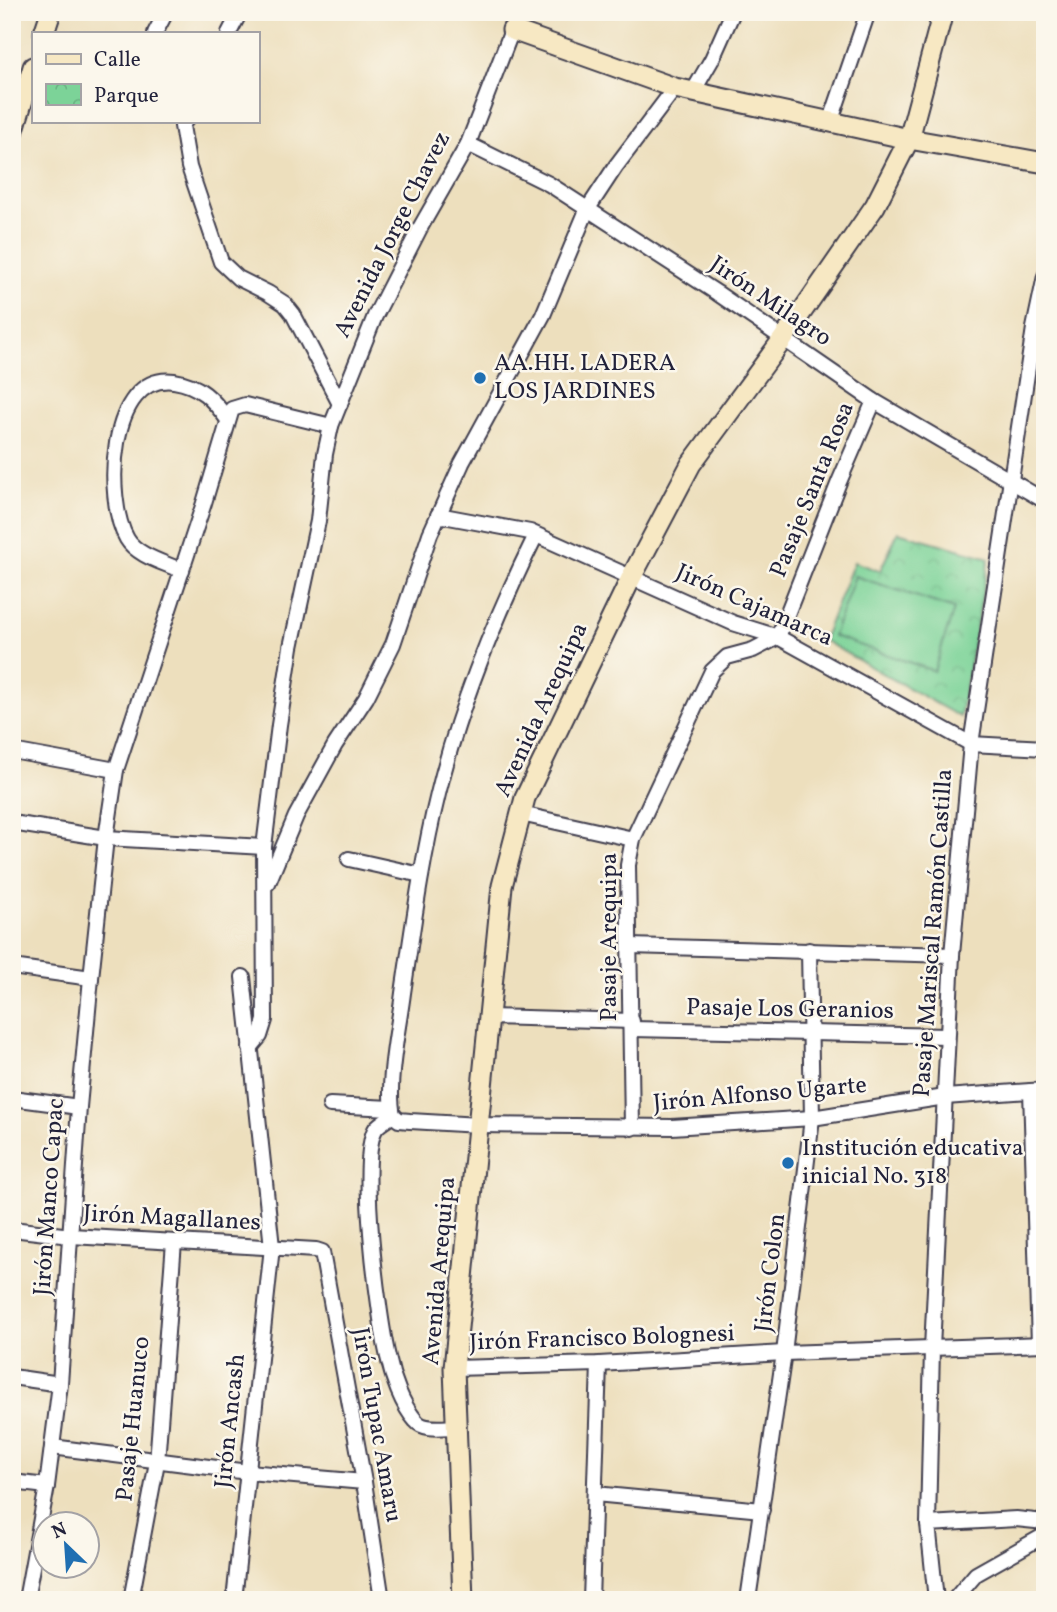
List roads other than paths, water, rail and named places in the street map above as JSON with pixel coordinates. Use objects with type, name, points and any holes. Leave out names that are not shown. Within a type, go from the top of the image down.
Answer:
[{"type":"main road","points":[[44,32],[51,12]]},
{"type":"main road","name":"Avenida Arequipa","points":[[463,1600],[454,1367],[502,886],[525,798],[632,576],[691,464],[783,339],[875,206],[909,139],[942,12]]},
{"type":"main road","name":"Avenida Jorge Chavez","points":[[516,21],[684,89],[909,139],[1045,163]]},
{"type":"main road","points":[[12,136],[32,70]]},
{"type":"street","points":[[156,32],[166,12]]},
{"type":"street","points":[[230,32],[240,12]]},
{"type":"street","points":[[265,891],[296,816],[335,745],[366,698],[393,644],[438,514],[485,417],[543,315],[587,210],[616,166],[712,59],[733,12]]},
{"type":"street","points":[[831,120],[868,12]]},
{"type":"street","name":"Avenida Jorge Chavez","points":[[250,1048],[260,1036],[265,1020],[264,847],[279,725],[291,648],[318,521],[325,454],[331,426],[375,317],[420,228],[468,144],[516,21]]},
{"type":"street","points":[[184,122],[182,126],[189,167],[221,262],[238,278],[285,304],[293,314],[340,404]]},
{"type":"street","name":"Jirón Milagro","points":[[468,144],[549,184],[717,293],[874,401],[1045,501]]},
{"type":"street","name":"Pasaje Mariscal Ramón Castilla","points":[[936,1600],[928,1524],[932,1348],[952,955],[971,744],[1034,328],[1045,276]]},
{"type":"street","points":[[182,571],[137,550],[127,539],[118,509],[116,450],[127,407],[139,390],[150,382],[170,380],[189,383],[210,396],[228,420]]},
{"type":"street","name":"Pasaje Santa Rosa","points":[[778,637],[874,401]]},
{"type":"street","points":[[228,420],[232,409],[245,405],[331,426]]},
{"type":"street","name":"Jirón Manco Capac","points":[[26,1600],[47,1486],[60,1384],[79,1107],[106,838],[116,770],[204,503],[228,420]]},
{"type":"street","name":"Jirón Cajamarca","points":[[438,514],[530,532],[733,623],[778,637],[971,744],[1045,748]]},
{"type":"street","points":[[457,1427],[424,1427],[416,1422],[396,1383],[388,1358],[372,1256],[369,1154],[376,1129],[392,1112],[394,1059],[421,875],[439,791],[466,699],[498,616],[536,535]]},
{"type":"street","name":"Pasaje Arequipa","points":[[632,1128],[628,865],[633,839],[712,671],[727,657],[753,650],[778,637]]},
{"type":"street","points":[[12,751],[116,770]]},
{"type":"street","points":[[521,814],[633,839]]},
{"type":"street","points":[[12,823],[106,838],[264,847]]},
{"type":"street","points":[[349,859],[421,875]]},
{"type":"street","points":[[630,946],[952,955]]},
{"type":"street","name":"Jirón Colon","points":[[748,1600],[784,1353],[812,1118],[809,950]]},
{"type":"street","points":[[12,967],[91,978]]},
{"type":"street","name":"Jirón Ancash","points":[[234,1600],[272,1247],[243,977]]},
{"type":"street","name":"Pasaje Los Geranios","points":[[488,1017],[947,1036]]},
{"type":"street","points":[[1038,1091],[1042,1344]]},
{"type":"street","name":"Jirón Alfonso Ugarte","points":[[330,1105],[392,1112],[399,1120],[410,1121],[632,1128],[812,1118],[945,1097],[1038,1091]]},
{"type":"street","points":[[12,1098],[79,1107]]},
{"type":"street","name":"Jirón Magallanes","points":[[12,1229],[71,1237],[317,1250],[322,1252],[324,1259]]},
{"type":"street","name":"Pasaje Huanuco","points":[[131,1600],[157,1462],[174,1242]]},
{"type":"street","name":"Jirón Tupac Amaru","points":[[324,1259],[382,1600]]},
{"type":"street","name":"Jirón Francisco Bolognesi","points":[[454,1367],[599,1364],[784,1353],[1042,1344]]},
{"type":"street","points":[[591,1600],[599,1364]]},
{"type":"street","points":[[12,1377],[60,1384]]},
{"type":"street","points":[[52,1447],[157,1462],[364,1482]]},
{"type":"street","points":[[12,1482],[47,1486]]},
{"type":"street","points":[[595,1494],[762,1510]]},
{"type":"street","points":[[928,1524],[1016,1519],[1045,1521]]},
{"type":"street","points":[[954,1600],[976,1574],[1045,1535]]},
{"type":"place","name":"AA.HH. LADERA LOS JARDINES","points":[[480,378]]},
{"type":"place","name":"Institución educativa inicial No. 318","points":[[788,1163]]}]
